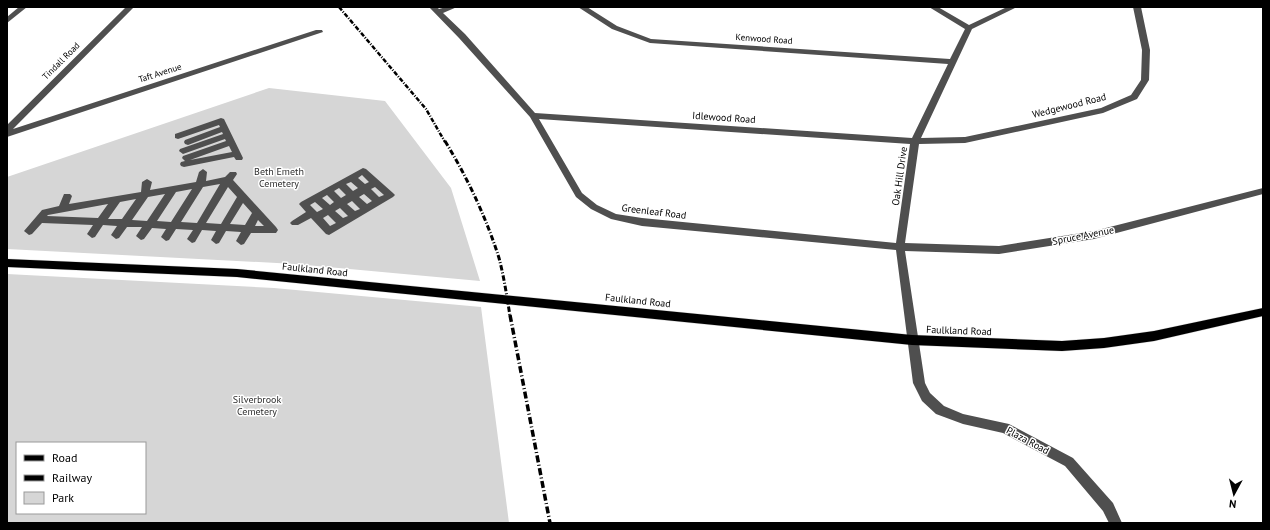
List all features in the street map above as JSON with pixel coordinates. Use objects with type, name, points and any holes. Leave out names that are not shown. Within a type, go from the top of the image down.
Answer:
[{"type":"main road","name":"Faulkland Road","points":[[7,263],[237,273],[912,340],[1062,346],[1104,343],[1193,328],[1263,312]]},
{"type":"street","points":[[7,21],[23,7]]},
{"type":"street","name":"Tindall Road","points":[[7,130],[130,7]]},
{"type":"street","points":[[435,10],[453,7]]},
{"type":"street","name":"Kenwood Road","points":[[582,7],[601,22],[621,33],[650,41],[953,62]]},
{"type":"street","points":[[932,7],[969,28],[1013,7]]},
{"type":"street","name":"Wedgewood Road","points":[[915,141],[965,140],[1103,110],[1134,97],[1145,80],[1146,50],[1137,7]]},
{"type":"street","name":"Greenleaf Road","points":[[435,10],[462,36],[533,116],[579,195],[594,207],[614,217],[642,222],[900,247]]},
{"type":"street","name":"Oak Hill Drive","points":[[912,340],[900,247],[915,141],[969,28]]},
{"type":"street","name":"Taft Avenue","points":[[7,134],[318,32]]},
{"type":"street","name":"Idlewood Road","points":[[533,116],[915,141]]},
{"type":"street","points":[[228,135],[204,144],[184,158],[204,144],[228,135]]},
{"type":"street","points":[[178,136],[238,156],[228,135]]},
{"type":"street","points":[[188,142],[204,144]]},
{"type":"street","points":[[363,171],[376,182],[390,195],[329,231],[304,204],[363,171]]},
{"type":"street","points":[[166,238],[200,185],[203,172]]},
{"type":"street","points":[[29,231],[45,212],[200,185],[230,177]]},
{"type":"street","points":[[40,219],[273,230],[242,196],[230,177]]},
{"type":"street","points":[[192,239],[230,177]]},
{"type":"street","points":[[352,177],[378,202]]},
{"type":"street","points":[[116,235],[145,194],[147,182]]},
{"type":"street","points":[[295,223],[329,210],[376,182]]},
{"type":"street","points":[[340,184],[366,209]]},
{"type":"street","points":[[141,236],[173,190]]},
{"type":"street","points":[[328,191],[354,216]]},
{"type":"street","name":"Spruce Avenue","points":[[900,247],[1000,250],[1094,234],[1263,191]]},
{"type":"street","points":[[63,209],[67,196]]},
{"type":"street","points":[[216,240],[242,196]]},
{"type":"street","points":[[317,198],[342,223]]},
{"type":"street","points":[[92,234],[117,199]]},
{"type":"street","points":[[76,221],[89,204]]},
{"type":"street","points":[[242,241],[258,213]]},
{"type":"street","name":"Plaza Road","points":[[912,340],[920,383],[926,397],[940,410],[963,419],[1005,428],[1069,462],[1108,507],[1116,523]]},
{"type":"green space","name":"Beth Emeth Cemetery","points":[[269,88],[385,101],[451,188],[480,281],[295,264],[7,249],[7,177]]},
{"type":"green space","name":"Silverbrook Cemetery","points":[[7,274],[274,288],[481,307],[509,523],[7,523]]},
{"type":"railway","points":[[339,7],[426,109],[445,142]]},
{"type":"railway","points":[[445,141],[475,198],[494,243],[499,258],[510,316]]},
{"type":"railway","points":[[510,315],[550,523]]}]
